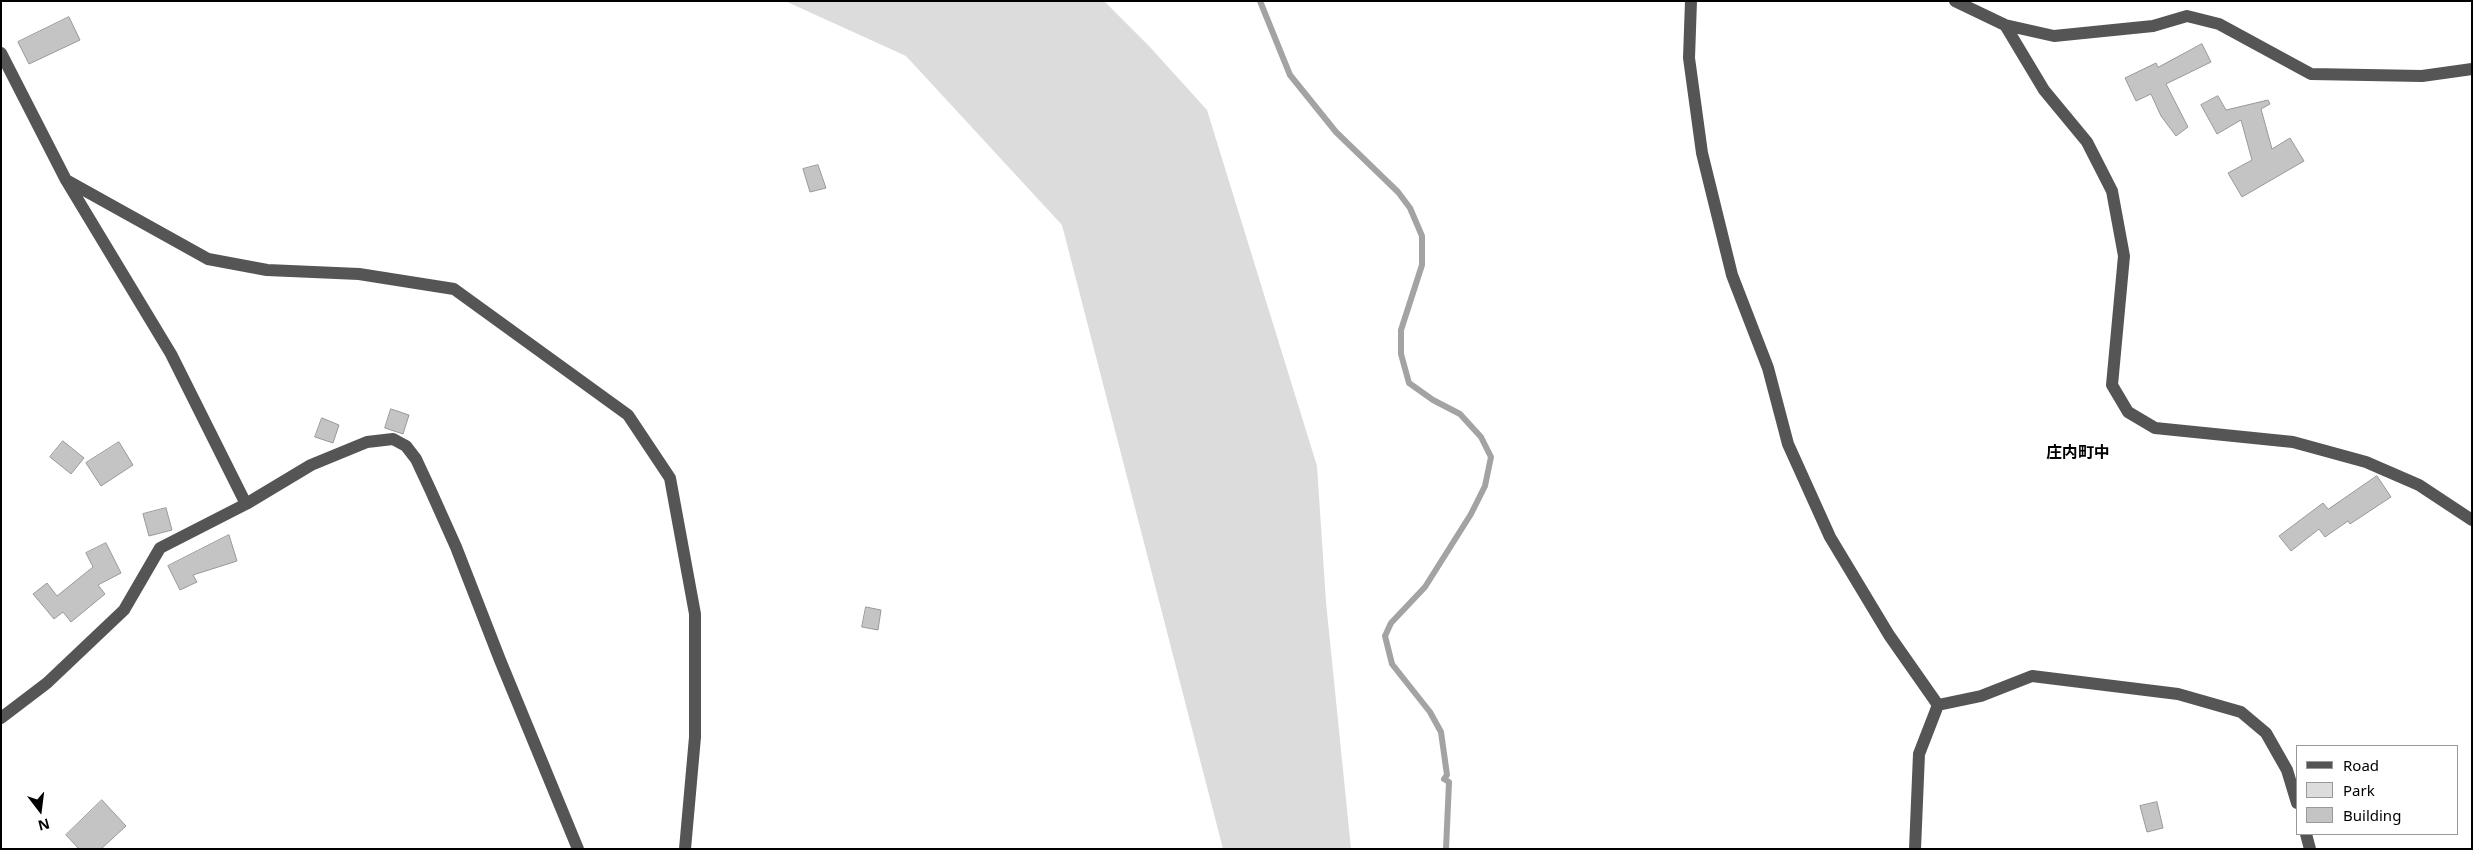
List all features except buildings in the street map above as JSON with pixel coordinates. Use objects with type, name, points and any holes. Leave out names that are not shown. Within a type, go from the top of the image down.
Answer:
[{"type":"street","points":[[1691,1],[1689,58],[1702,154],[1732,275],[1768,368],[1788,444],[1830,537],[1889,635],[1938,705]]},
{"type":"street","points":[[1955,1],[2004,25],[2054,36],[2153,26],[2187,16],[2219,24],[2311,74],[2422,76],[2472,69]]},
{"type":"street","points":[[2004,25],[2044,90],[2087,142],[2112,191],[2124,256],[2112,386],[2128,412],[2154,428],[2293,442],[2366,462],[2418,485],[2472,520]]},
{"type":"street","points":[[1,53],[66,180],[171,354],[246,504]]},
{"type":"street","points":[[66,180],[208,259],[267,270],[358,274],[454,289],[628,414],[670,478],[695,614],[695,738],[684,849]]},
{"type":"street","points":[[1,718],[47,683],[124,610],[160,548],[246,504],[311,465],[368,442],[393,439],[406,446],[416,459],[456,546],[578,849]]},
{"type":"street","points":[[1938,705],[1981,696],[2032,676],[2187,697],[2241,712],[2266,733],[2287,770],[2296,800]]},
{"type":"street","points":[[1915,849],[1920,754],[1938,705]]},
{"type":"street","points":[[2306,835],[2310,849]]},
{"type":"green space","points":[[785,1],[1104,1],[1149,46],[1207,110],[1317,466],[1326,602],[1351,849],[1223,849],[1062,225],[906,56]]},
{"type":"waterway","points":[[1260,1],[1290,75],[1336,132],[1398,192],[1410,208],[1422,236],[1422,265],[1401,330],[1401,354],[1409,383],[1433,400],[1460,414],[1481,437],[1491,457],[1485,486],[1471,514],[1425,587],[1391,623],[1385,636],[1392,664],[1430,712],[1441,732],[1447,775],[1444,779],[1449,782],[1446,849]]},
{"type":"district","name":"庄内町中","points":[[2078,453]]}]
